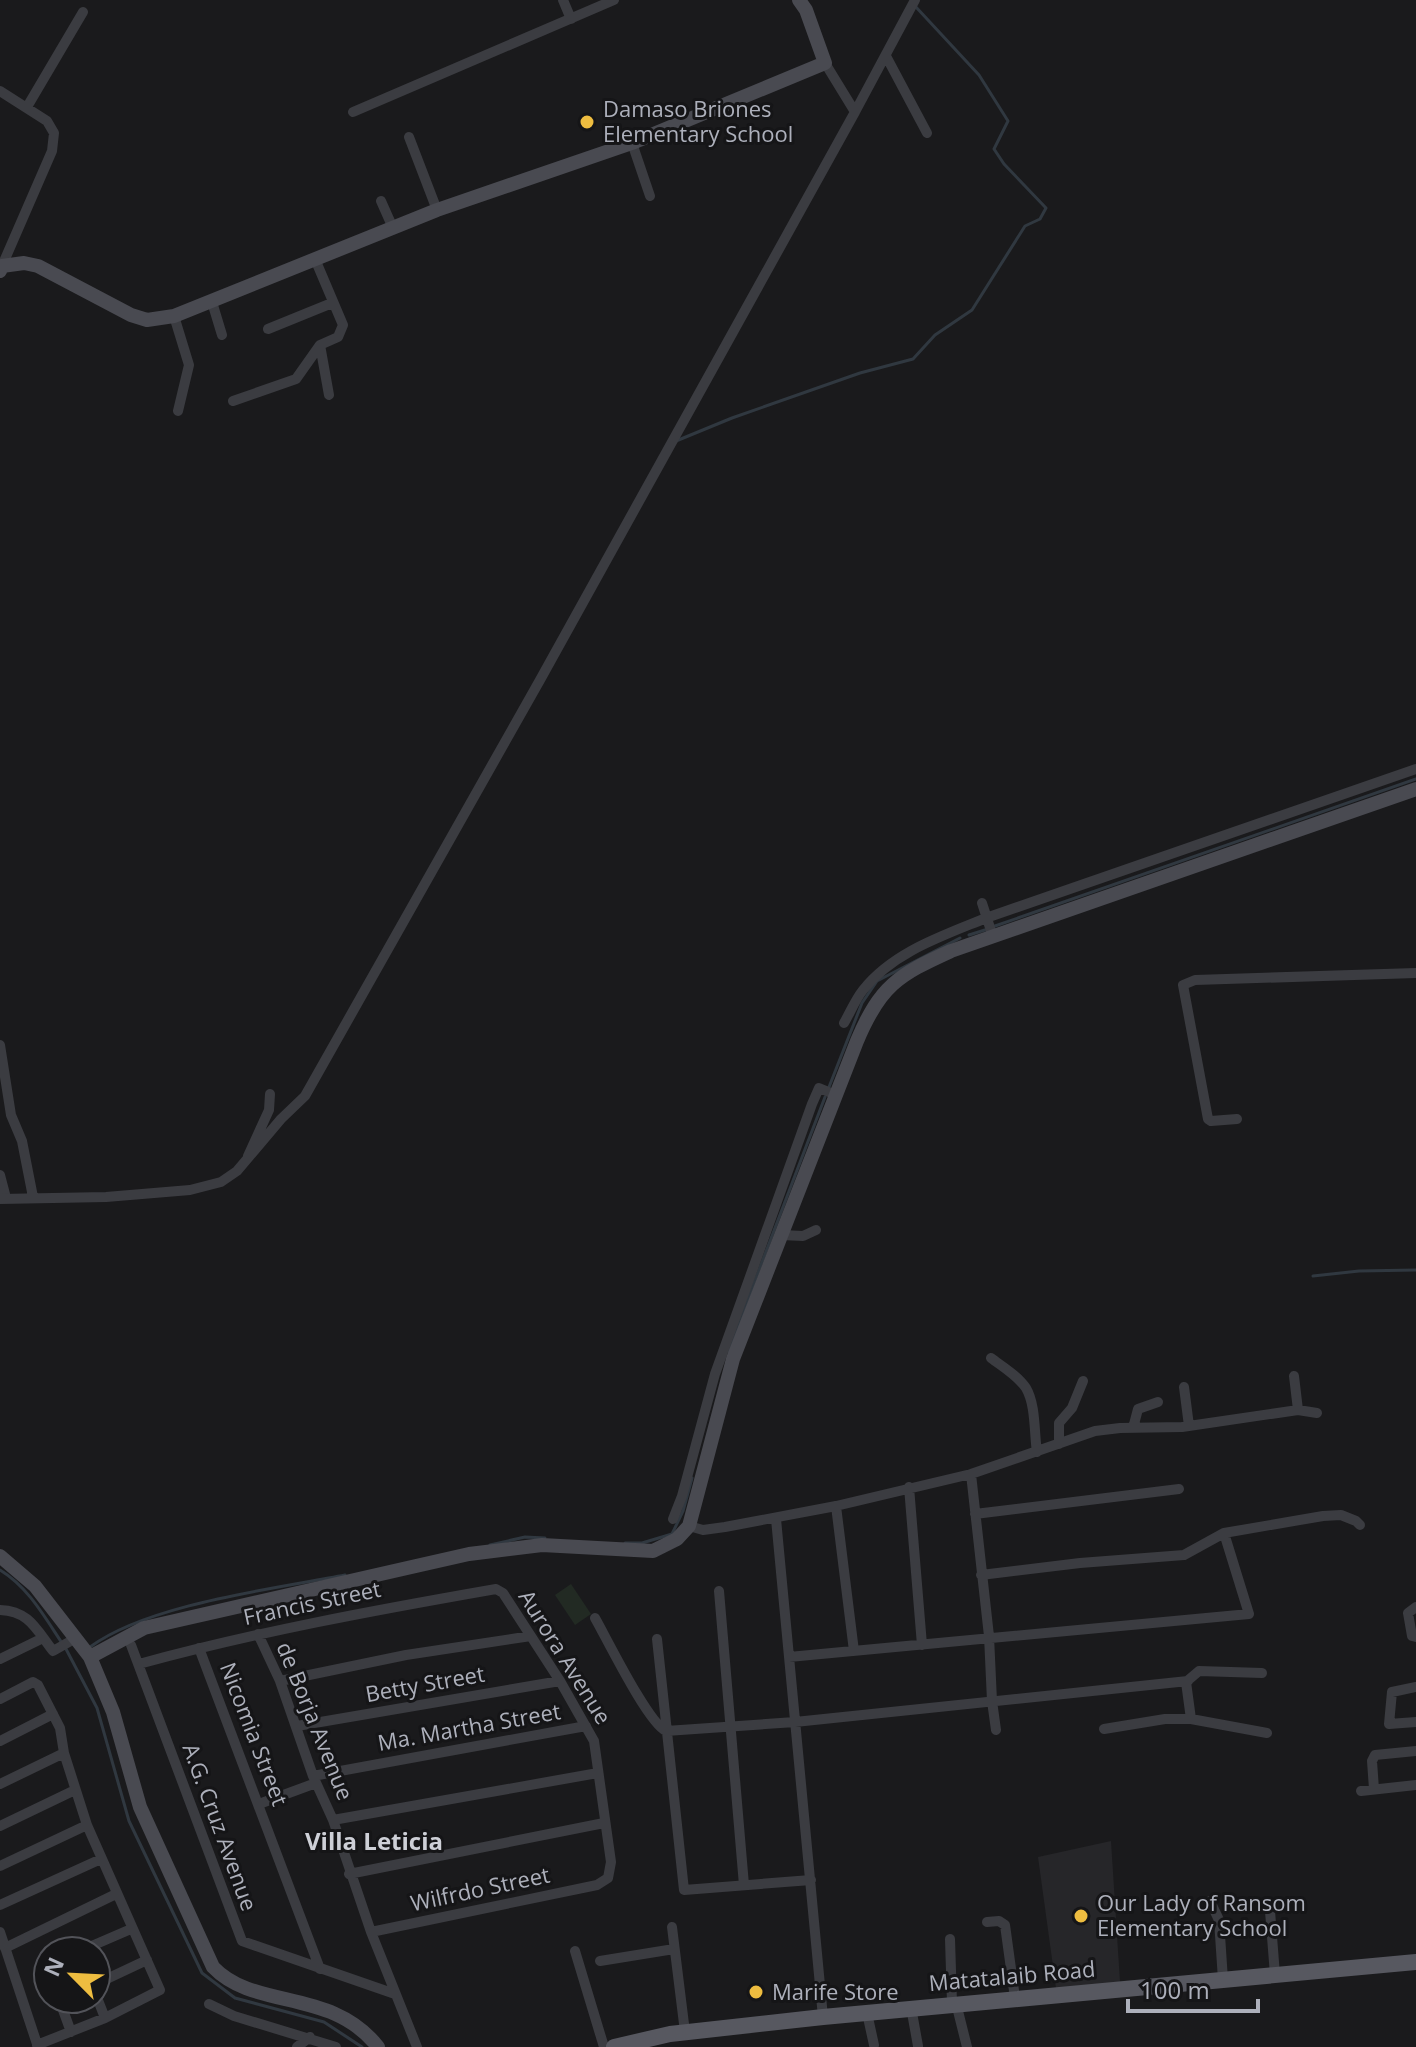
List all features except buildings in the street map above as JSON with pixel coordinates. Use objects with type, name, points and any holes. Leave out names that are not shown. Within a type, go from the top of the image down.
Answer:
[{"type":"main road","name":"Matatalaib Road","points":[[614,2047],[911,2007],[1416,1962]]},
{"type":"street","points":[[563,0],[571,19]]},
{"type":"street","points":[[353,112],[614,0]]},
{"type":"street","points":[[799,0],[806,10],[825,63],[855,112]]},
{"type":"street","points":[[0,1175],[3,1199],[106,1197],[190,1190],[221,1182],[246,1162],[281,1119],[305,1096],[339,1040],[913,4]]},
{"type":"street","points":[[27,107],[83,12]]},
{"type":"street","points":[[886,56],[927,133]]},
{"type":"street","points":[[1,268],[24,263],[38,266],[139,317],[154,320],[174,316],[437,210],[632,143],[825,63]]},
{"type":"street","points":[[0,91],[52,127],[54,139],[1,268]]},
{"type":"street","points":[[409,137],[437,210]]},
{"type":"street","points":[[632,143],[650,196]]},
{"type":"street","points":[[381,201],[393,228]]},
{"type":"street","points":[[0,239],[11,245]]},
{"type":"street","points":[[233,401],[296,379],[320,345],[338,337],[343,331],[315,259]]},
{"type":"street","points":[[212,302],[222,335]]},
{"type":"street","points":[[268,329],[332,303]]},
{"type":"street","points":[[174,316],[189,365],[178,411]]},
{"type":"street","points":[[320,345],[329,395]]},
{"type":"street","points":[[844,1023],[862,991],[890,963],[928,941],[986,918],[1416,769]]},
{"type":"street","points":[[90,1657],[144,1628],[469,1554],[542,1545],[653,1551],[677,1539],[689,1526],[732,1364],[865,1022],[883,991],[922,964],[968,946],[1416,789]]},
{"type":"street","points":[[982,903],[993,937]]},
{"type":"street","points":[[961,928],[968,946]]},
{"type":"street","points":[[1237,1119],[1208,1119],[1183,985],[1195,980],[1416,973]]},
{"type":"street","points":[[0,1045],[11,1115],[22,1141],[33,1197]]},
{"type":"street","points":[[673,1519],[715,1374],[812,1104],[819,1088],[836,1095]]},
{"type":"street","points":[[246,1162],[269,1110],[270,1094]]},
{"type":"street","points":[[781,1235],[803,1236],[816,1230]]},
{"type":"street","points":[[991,1358],[1026,1389],[1037,1452]]},
{"type":"street","points":[[1294,1376],[1298,1410]]},
{"type":"street","points":[[1059,1444],[1059,1423],[1072,1408],[1083,1381]]},
{"type":"street","points":[[1184,1387],[1189,1426]]},
{"type":"street","points":[[1133,1428],[1138,1409],[1158,1402]]},
{"type":"street","points":[[689,1526],[703,1530],[836,1506],[971,1474],[1095,1431],[1189,1426],[1298,1410],[1317,1413]]},
{"type":"street","points":[[971,1474],[996,1730]]},
{"type":"street","points":[[909,1487],[922,1645]]},
{"type":"street","points":[[975,1514],[1179,1489]]},
{"type":"street","points":[[836,1506],[854,1651]]},
{"type":"street","points":[[981,1575],[1184,1555],[1224,1533],[1323,1516],[1341,1515],[1360,1525]]},
{"type":"street","points":[[776,1519],[823,2017]]},
{"type":"street","points":[[789,1657],[1249,1614],[1224,1533]]},
{"type":"street","points":[[0,1556],[35,1586],[73,1640],[90,1657],[113,1712],[140,1807],[213,1967],[235,1984],[330,2011],[356,2025],[378,2047]]},
{"type":"street","name":"Francis Street","points":[[139,1664],[258,1634],[496,1589]]},
{"type":"street","name":"Aurora Avenue","points":[[496,1589],[503,1593],[531,1636],[594,1741],[610,1851],[610,1873],[605,1882],[597,1885]]},
{"type":"street","points":[[719,1591],[744,1885]]},
{"type":"street","points":[[1416,1607],[1408,1613],[1412,1636],[1416,1637]]},
{"type":"street","points":[[0,1610],[13,1610],[25,1616],[53,1651],[73,1640]]},
{"type":"street","points":[[595,1618],[640,1698],[666,1731],[795,1722],[1187,1681],[1199,1671],[1262,1673]]},
{"type":"street","name":"de Borja Avenue","points":[[258,1634],[280,1681],[314,1780],[333,1820],[349,1874],[417,2047]]},
{"type":"street","points":[[280,1681],[406,1655],[531,1636]]},
{"type":"street","points":[[0,1645],[2,1658],[43,1638]]},
{"type":"street","points":[[657,1639],[683,1888],[811,1880]]},
{"type":"street","name":"A.G. Cruz Avenue","points":[[131,1645],[240,1937],[248,1944],[395,1994]]},
{"type":"street","name":"Nicomia Street","points":[[199,1648],[320,1969]]},
{"type":"street","name":"Betty Street","points":[[297,1726],[560,1681]]},
{"type":"street","points":[[1187,1681],[1191,1719]]},
{"type":"street","points":[[0,1699],[33,1682],[53,1714],[60,1728],[64,1753],[87,1825],[160,1991],[37,2046],[0,1932]]},
{"type":"street","points":[[1416,1687],[1392,1692],[1389,1724],[1416,1722]]},
{"type":"street","points":[[0,1741],[53,1714]]},
{"type":"street","points":[[1104,1729],[1165,1719],[1191,1719],[1267,1733]]},
{"type":"street","name":"Ma. Martha Street","points":[[259,1804],[314,1780],[586,1726]]},
{"type":"street","points":[[1374,1789],[1372,1761],[1375,1755],[1416,1751]]},
{"type":"street","points":[[0,1784],[64,1753]]},
{"type":"street","points":[[333,1820],[598,1773]]},
{"type":"street","points":[[1361,1791],[1416,1785]]},
{"type":"street","points":[[0,1826],[75,1790]]},
{"type":"street","points":[[349,1874],[604,1823]]},
{"type":"street","points":[[0,1866],[87,1825]]},
{"type":"street","points":[[0,1905],[101,1859]]},
{"type":"street","name":"Wilfrdo Street","points":[[371,1932],[597,1885]]},
{"type":"street","points":[[5,1948],[116,1894]]},
{"type":"street","points":[[1210,1901],[1219,1920],[1223,1980]]},
{"type":"street","points":[[1270,1911],[1275,1975]]},
{"type":"street","points":[[987,1922],[999,1921],[1005,1925],[1015,1998]]},
{"type":"street","points":[[672,1927],[677,2038]]},
{"type":"street","points":[[112,1937],[131,1929]]},
{"type":"street","points":[[950,1939],[954,2003],[967,2047]]},
{"type":"street","points":[[600,1961],[674,1949]]},
{"type":"street","points":[[575,1951],[595,2008],[604,2047]]},
{"type":"street","points":[[112,1976],[147,1960]]},
{"type":"street","points":[[209,2004],[234,2016],[336,2047]]},
{"type":"street","points":[[911,2007],[918,2046]]},
{"type":"street","points":[[867,2013],[874,2045]]},
{"type":"street","points":[[65,2015],[71,2032]]},
{"type":"street","points":[[297,2047],[310,2037]]},
{"type":"shaded area","points":[[571,1584],[591,1614],[575,1625],[555,1595]]},
{"type":"shaded area","name":"Our Lady of Ransom Elementary School","points":[[1111,1841],[1120,1982],[1056,1988],[1038,1857]]},
{"type":"waterway","points":[[676,441],[860,373],[913,359],[935,335],[972,310],[1025,226],[1040,219],[1046,208],[1004,164],[994,149],[1008,121],[979,75],[915,6]]},
{"type":"waterway","points":[[995,926],[1416,779]]},
{"type":"waterway","points":[[969,935],[988,929]]},
{"type":"waterway","points":[[829,1087],[862,1003],[877,981],[960,938]]},
{"type":"waterway","points":[[728,1351],[825,1097]]},
{"type":"waterway","points":[[1313,1276],[1416,1270]]},
{"type":"waterway","points":[[625,1543],[642,1543],[672,1534],[683,1511],[692,1478]]},
{"type":"waterway","points":[[490,1545],[525,1537],[545,1538]]},
{"type":"waterway","points":[[0,1570],[27,1593],[62,1643]]},
{"type":"waterway","points":[[90,1647],[115,1632],[177,1609],[345,1575]]},
{"type":"waterway","points":[[66,1649],[97,1708],[129,1821],[202,1973],[235,1998],[324,2022],[362,2047]]},
{"type":"place","name":"Damaso Briones Elementary School","points":[[587,122]]},
{"type":"place","name":"Our Lady of Ransom Elementary School","points":[[1081,1916]]},
{"type":"place","name":"Marife Store","points":[[756,1992]]},
{"type":"district","name":"Villa Leticia","points":[[374,1842]]}]
